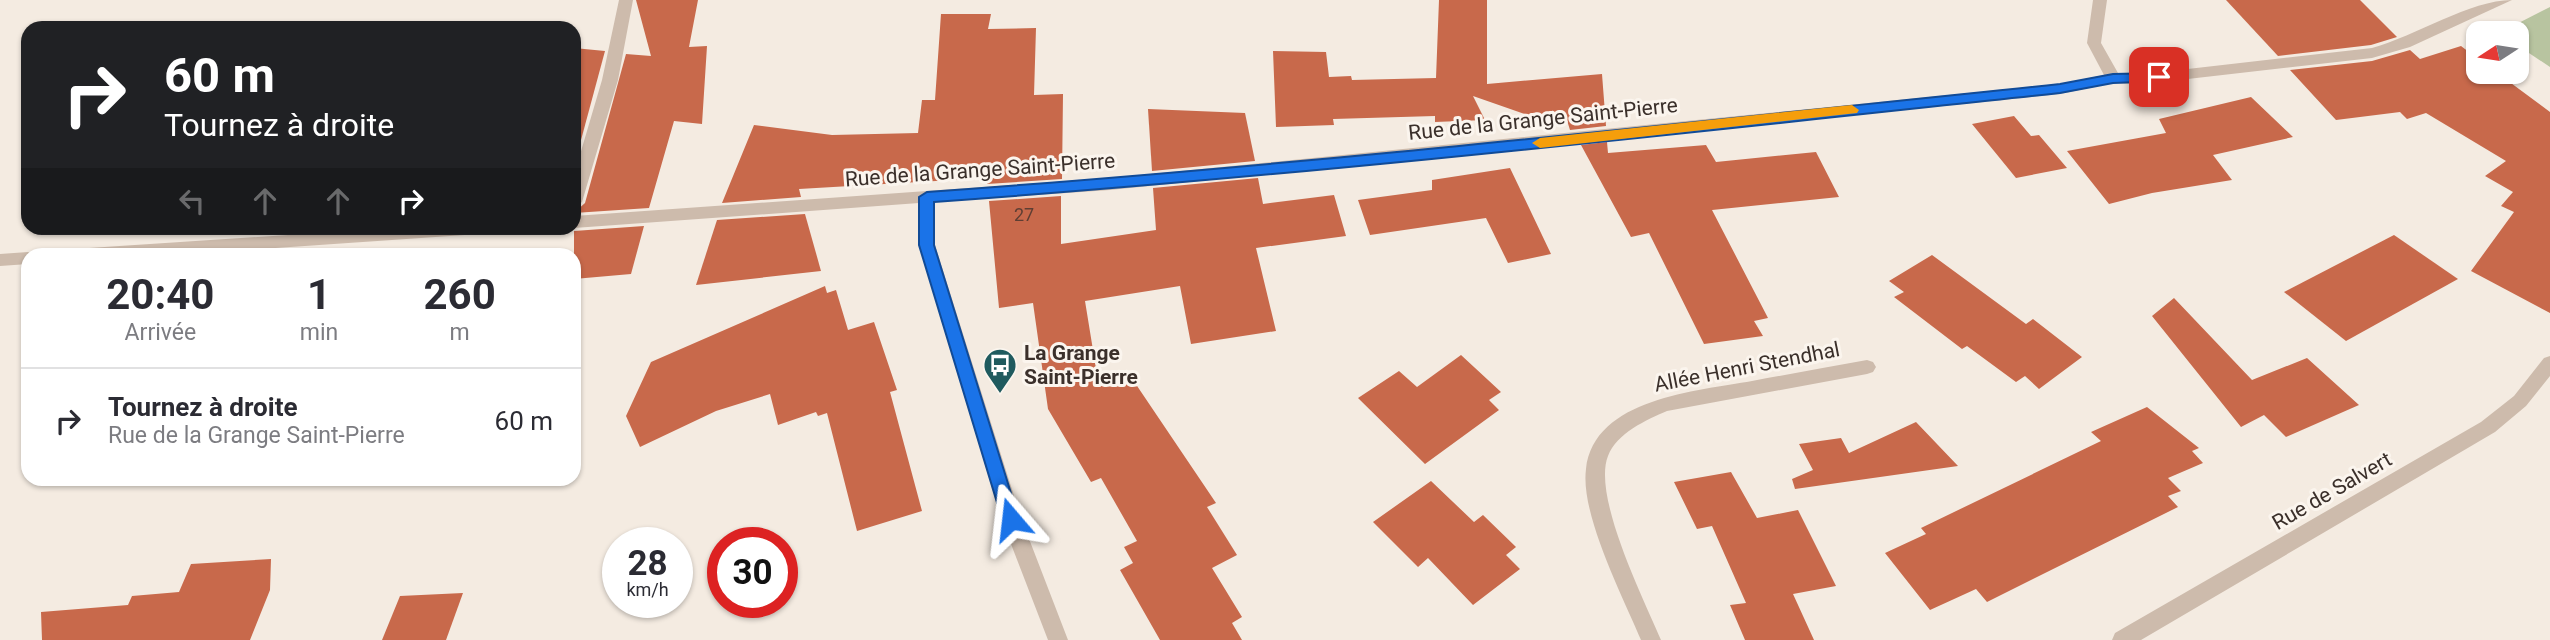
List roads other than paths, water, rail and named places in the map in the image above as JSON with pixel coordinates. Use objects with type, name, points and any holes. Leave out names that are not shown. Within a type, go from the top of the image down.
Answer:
[{"type":"street","points":[[581,178],[610,80],[626,0]]},
{"type":"street","points":[[2100,0],[2094,43],[2113,78]]},
{"type":"street","name":"Rue de la Grange Saint-Pierre","points":[[581,222],[1110,184],[1484,149],[2060,89],[2113,78],[2186,75],[2372,53],[2405,44],[2505,0]]},
{"type":"street","points":[[927,197],[927,245],[1011,519],[1058,640]]},
{"type":"street","points":[[179,248],[374,235]]},
{"type":"street","points":[[0,260],[21,258]]},
{"type":"street","name":"Rue de Salvert","points":[[2122,640],[2488,427],[2520,401],[2550,363]]},
{"type":"street","name":"Allée Henri Stendhal","points":[[1651,640],[1609,537],[1596,491],[1597,458],[1610,436],[1633,416],[1665,404],[1867,367]]},
{"type":"place","name":"La Grange Saint-Pierre","points":[[1000,395]]}]
